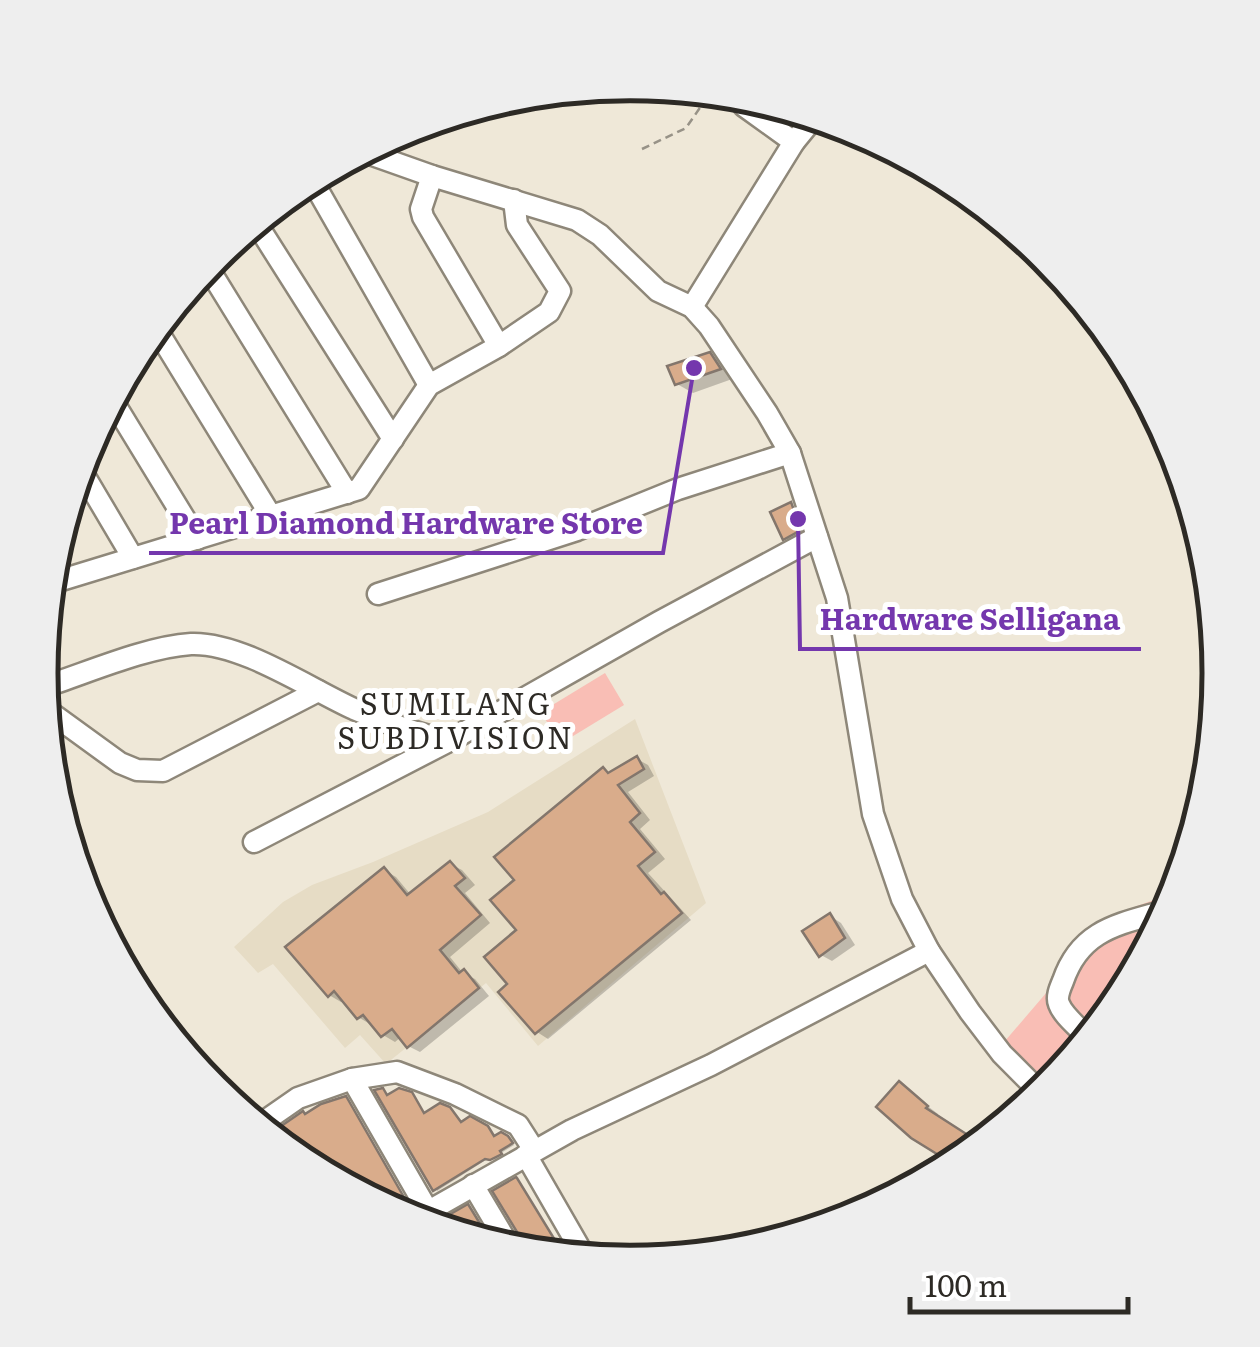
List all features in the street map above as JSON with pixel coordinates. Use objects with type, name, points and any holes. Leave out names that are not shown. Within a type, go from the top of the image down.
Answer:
[{"type":"street","points":[[758,116],[794,142]]},
{"type":"street","points":[[692,307],[805,129]]},
{"type":"street","points":[[381,158],[577,220],[600,235],[658,291],[692,307],[709,326],[790,453],[837,598],[873,814],[902,899],[928,951],[1002,1054],[1030,1082]]},
{"type":"street","points":[[432,176],[421,208],[423,218],[500,346]]},
{"type":"street","points":[[319,193],[429,385]]},
{"type":"street","points":[[66,576],[358,490],[429,385],[500,346],[549,312],[560,291],[517,225],[514,200]]},
{"type":"street","points":[[263,234],[393,439]]},
{"type":"street","points":[[215,280],[347,493]]},
{"type":"street","points":[[164,342],[272,516]]},
{"type":"street","points":[[120,414],[197,539]]},
{"type":"street","points":[[378,594],[577,530],[678,489],[790,453]]},
{"type":"street","points":[[89,486],[132,558]]},
{"type":"street","points":[[254,842],[449,741],[817,537]]},
{"type":"street","points":[[58,682],[167,647],[214,646],[263,664],[398,726],[449,741]]},
{"type":"street","points":[[60,719],[120,763],[136,770],[163,770],[318,691]]},
{"type":"street","points":[[1079,1028],[1060,1006],[1058,994],[1078,951],[1100,932],[1148,916]]},
{"type":"street","points":[[434,1211],[530,1153],[928,951]]},
{"type":"street","points":[[270,1118],[298,1098],[352,1079],[397,1072],[455,1094],[518,1125],[576,1243]]},
{"type":"street","points":[[352,1079],[419,1205]]},
{"type":"street","points":[[473,1186],[500,1230]]},
{"type":"path","points":[[642,149],[686,128],[701,106]]},
{"type":"shaded area","points":[[605,673],[624,705],[560,744],[541,712]]},
{"type":"shaded area","points":[[635,719],[706,903],[538,1046],[486,983],[386,1064],[360,1035],[345,1048],[273,964],[258,973],[234,947],[283,902],[312,885],[488,812]]},
{"type":"shaded area","points":[[1156,899],[1106,992],[1039,1074],[1005,1041],[1053,985],[1069,953],[1112,915]]},
{"type":"building","points":[[710,352],[721,369],[675,385],[667,366]]},
{"type":"building","points":[[791,502],[801,530],[783,540],[770,512]]},
{"type":"building","points":[[637,756],[644,769],[618,785],[640,813],[630,822],[655,852],[638,866],[682,913],[535,1034],[498,992],[507,984],[484,957],[516,930],[490,900],[514,880],[494,857],[603,767],[608,773]]},
{"type":"building","points":[[450,861],[465,878],[455,886],[481,915],[440,950],[459,973],[464,969],[479,988],[407,1048],[392,1029],[381,1037],[363,1015],[357,1019],[334,991],[328,997],[285,947],[384,867],[407,895]]},
{"type":"building","points":[[830,913],[845,938],[819,957],[802,931]]},
{"type":"building","points":[[899,1081],[926,1108],[969,1135],[939,1155],[911,1138],[876,1107]]},
{"type":"building","points":[[383,1088],[387,1095],[399,1088],[412,1092],[424,1113],[440,1103],[450,1107],[461,1122],[470,1116],[488,1126],[494,1136],[501,1132],[513,1143],[500,1151],[502,1154],[485,1159],[433,1191],[374,1090]]},
{"type":"building","points":[[346,1096],[405,1199],[344,1169],[280,1127],[321,1104]]},
{"type":"building","points":[[516,1177],[555,1241],[517,1235],[492,1191]]},
{"type":"building","points":[[468,1204],[481,1226],[447,1216]]},
{"type":"place","name":"Pearl Diamond Hardware Store","points":[[694,368]]},
{"type":"place","name":"Hardware Selligana","points":[[798,519]]},
{"type":"district","name":"SUMILANG SUBDIVISION","points":[[456,719]]}]
